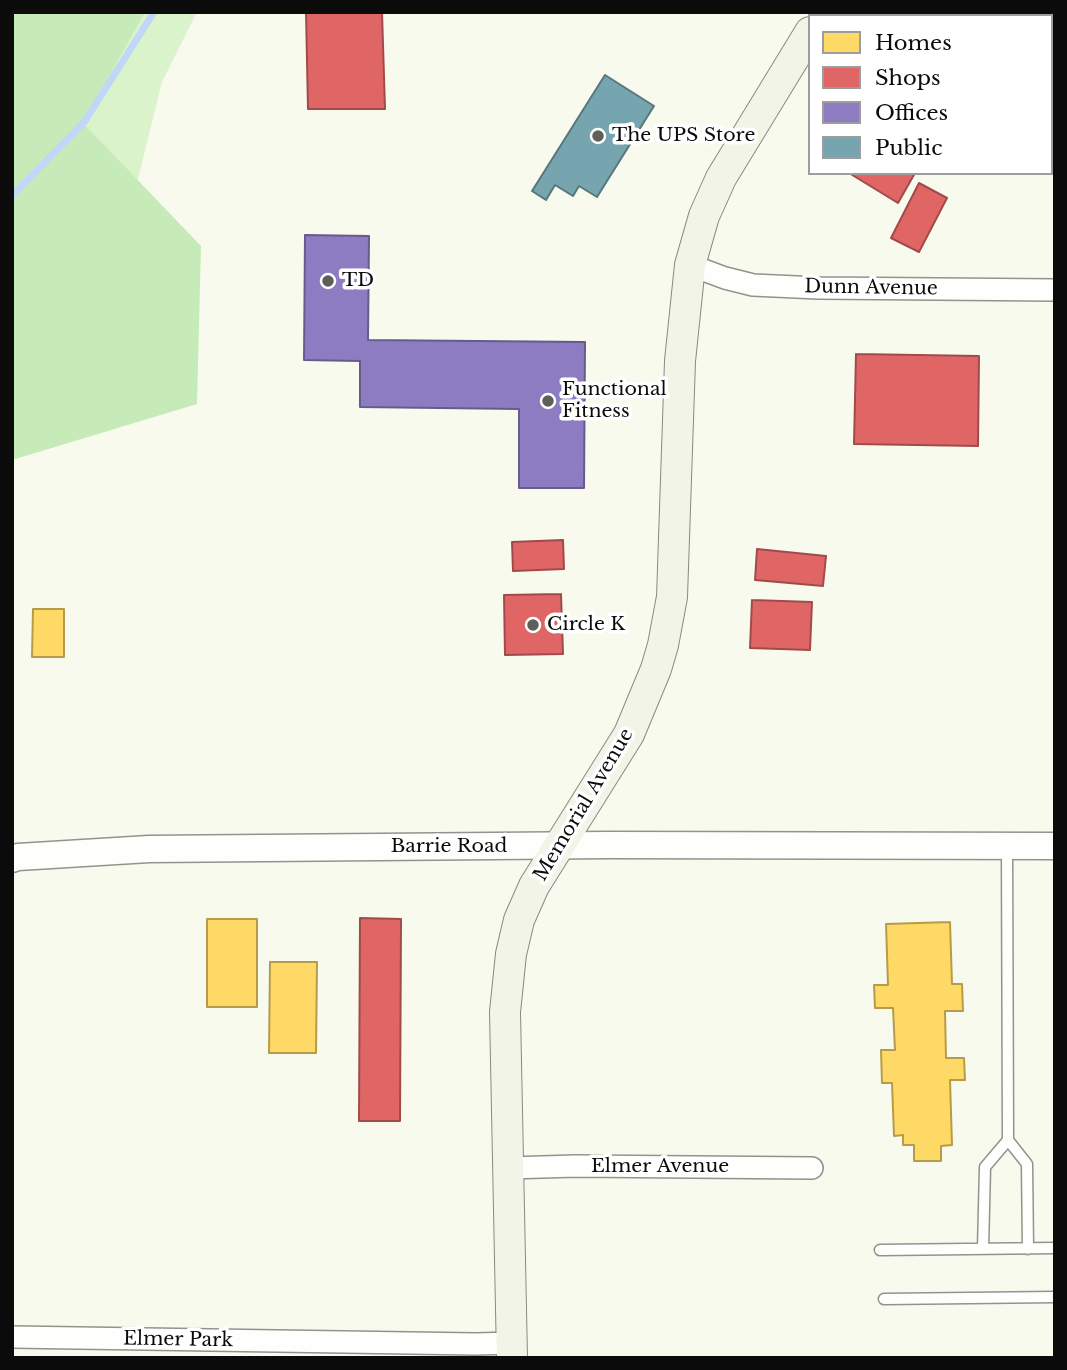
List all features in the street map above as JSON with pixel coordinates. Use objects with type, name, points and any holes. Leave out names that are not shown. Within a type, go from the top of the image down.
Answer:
[{"type":"main road","name":"Memorial Avenue","points":[[512,1350],[505,1013],[511,954],[519,920],[534,886],[629,734],[656,669],[672,597],[680,361],[690,265],[704,216],[721,178],[808,35]]},
{"type":"street","name":"Dunn Avenue","points":[[690,265],[753,285],[826,289],[1055,290]]},
{"type":"street","name":"Barrie Road","points":[[12,859],[149,849],[1055,846]]},
{"type":"street","name":"Elmer Avenue","points":[[509,1168],[812,1168]]},
{"type":"street","name":"Elmer Park","points":[[12,1337],[476,1344],[512,1350]]},
{"type":"lane","points":[[1007,846],[1008,1140],[1027,1164],[1028,1249]]},
{"type":"lane","points":[[983,1249],[985,1167],[1008,1140]]},
{"type":"lane","points":[[880,1250],[1055,1248]]},
{"type":"lane","points":[[884,1299],[1055,1297]]},
{"type":"green space","points":[[12,12],[197,12],[162,82],[105,312]]},
{"type":"green space","points":[[12,12],[145,12],[83,123],[201,246],[197,404],[12,460]]},
{"type":"building: Homes","points":[[33,609],[64,609],[64,657],[32,657]]},
{"type":"building: Homes","points":[[207,919],[257,919],[257,1007],[207,1007]]},
{"type":"building: Homes","points":[[950,922],[952,984],[962,984],[963,1011],[945,1011],[946,1058],[964,1058],[965,1080],[950,1080],[952,1145],[941,1146],[941,1161],[914,1161],[914,1145],[903,1145],[903,1135],[894,1136],[892,1083],[882,1083],[881,1050],[895,1050],[893,1008],[875,1008],[874,985],[888,985],[886,924]]},
{"type":"building: Homes","points":[[270,962],[317,962],[316,1053],[269,1053]]},
{"type":"building: Shops","points":[[306,12],[382,12],[385,109],[308,109]]},
{"type":"building: Shops","points":[[970,12],[1049,12],[1048,14],[969,14]]},
{"type":"building: Shops","points":[[852,175],[914,175],[898,203]]},
{"type":"building: Shops","points":[[919,183],[947,198],[919,252],[891,238]]},
{"type":"building: Shops","points":[[856,354],[979,356],[978,446],[854,444]]},
{"type":"building: Shops","points":[[563,540],[564,569],[513,571],[512,542]]},
{"type":"building: Shops","points":[[757,549],[826,556],[823,586],[755,580]]},
{"type":"building: Shops","name":"Circle K","points":[[561,594],[563,654],[505,655],[504,595]]},
{"type":"building: Shops","points":[[752,600],[812,602],[810,650],[750,648]]},
{"type":"building: Shops","points":[[360,918],[401,919],[400,1121],[359,1121]]},
{"type":"building: Offices","points":[[305,235],[369,236],[368,340],[585,342],[584,488],[519,488],[519,409],[360,407],[360,361],[304,360]]},
{"type":"building: Public","points":[[605,75],[654,106],[597,197],[579,186],[573,196],[555,185],[546,200],[532,191]]},
{"type":"waterway","points":[[12,196],[85,121],[154,12]]},
{"type":"place","name":"The UPS Store","points":[[598,136]]},
{"type":"place","name":"TD","points":[[328,281]]},
{"type":"place","name":"Functional Fitness","points":[[548,401]]},
{"type":"place","name":"Circle K","points":[[533,625]]}]
